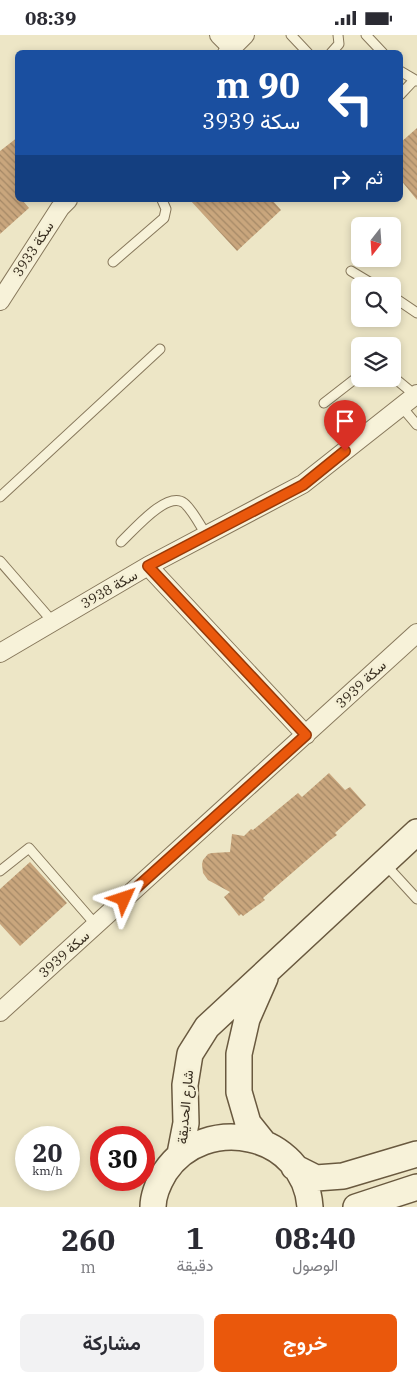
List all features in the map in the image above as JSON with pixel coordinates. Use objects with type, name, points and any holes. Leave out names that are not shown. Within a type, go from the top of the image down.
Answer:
[{"type":"street","points":[[219,35],[229,50],[246,35]]},
{"type":"street","name":"سكة 3933","points":[[0,301],[60,208],[66,202]]},
{"type":"street","name":"سكة 3938","points":[[0,653],[148,566],[303,485],[416,394]]},
{"type":"street","points":[[148,566],[306,735]]},
{"type":"street","name":"سكة 3939","points":[[0,1012],[417,633]]},
{"type":"street","name":"شارع الحديقة","points":[[180,1155],[186,1123],[185,1085],[190,1054],[207,1027],[417,833]]},
{"type":"street","name":"شارع الحديقة","points":[[264,1143],[248,1123],[239,1092],[239,1054],[247,1019],[268,971]]},
{"type":"street","points":[[152,1206],[156,1189],[162,1177],[180,1155],[199,1143],[220,1137],[243,1137],[264,1143],[281,1153],[294,1167],[304,1183],[310,1207]]},
{"type":"street","points":[[294,1167],[316,1178],[343,1176],[417,1155]]},
{"type":"street","points":[[356,1207],[417,1187]]},
{"type":"lane","points":[[291,35],[305,50]]},
{"type":"lane","points":[[334,50],[339,44],[338,35]]},
{"type":"lane","points":[[366,35],[379,50]]},
{"type":"lane","points":[[403,73],[416,81],[403,92]]},
{"type":"lane","points":[[113,262],[164,218],[166,209],[163,202]]},
{"type":"lane","points":[[351,271],[361,277]]},
{"type":"lane","points":[[401,303],[417,313]]},
{"type":"lane","points":[[0,497],[160,349]]},
{"type":"lane","points":[[324,403],[351,382]]},
{"type":"lane","points":[[401,383],[416,394]]},
{"type":"lane","points":[[401,406],[417,425]]},
{"type":"lane","points":[[121,542],[162,504],[171,500],[179,500],[185,503],[207,536]]},
{"type":"lane","points":[[0,561],[53,622]]},
{"type":"lane","points":[[0,871],[29,848],[96,925]]},
{"type":"lane","points":[[384,864],[417,899]]},
{"type":"building","points":[[417,128],[417,200],[403,183],[403,140]]},
{"type":"building","points":[[15,139],[15,202],[24,202],[29,208],[0,234],[0,151]]},
{"type":"building","points":[[192,202],[274,202],[281,210],[237,251]]},
{"type":"building","points":[[329,773],[345,790],[350,787],[366,805],[335,833],[337,835],[263,898],[265,900],[243,916],[241,914],[239,916],[224,897],[230,892],[208,880],[203,873],[203,860],[208,854],[230,852],[232,834],[244,836],[298,793],[302,797]]},
{"type":"building","points":[[30,862],[67,903],[20,946],[0,924],[0,889]]},
{"type":"route","points":[[124,899],[306,735],[148,566],[303,485],[345,451]]}]
